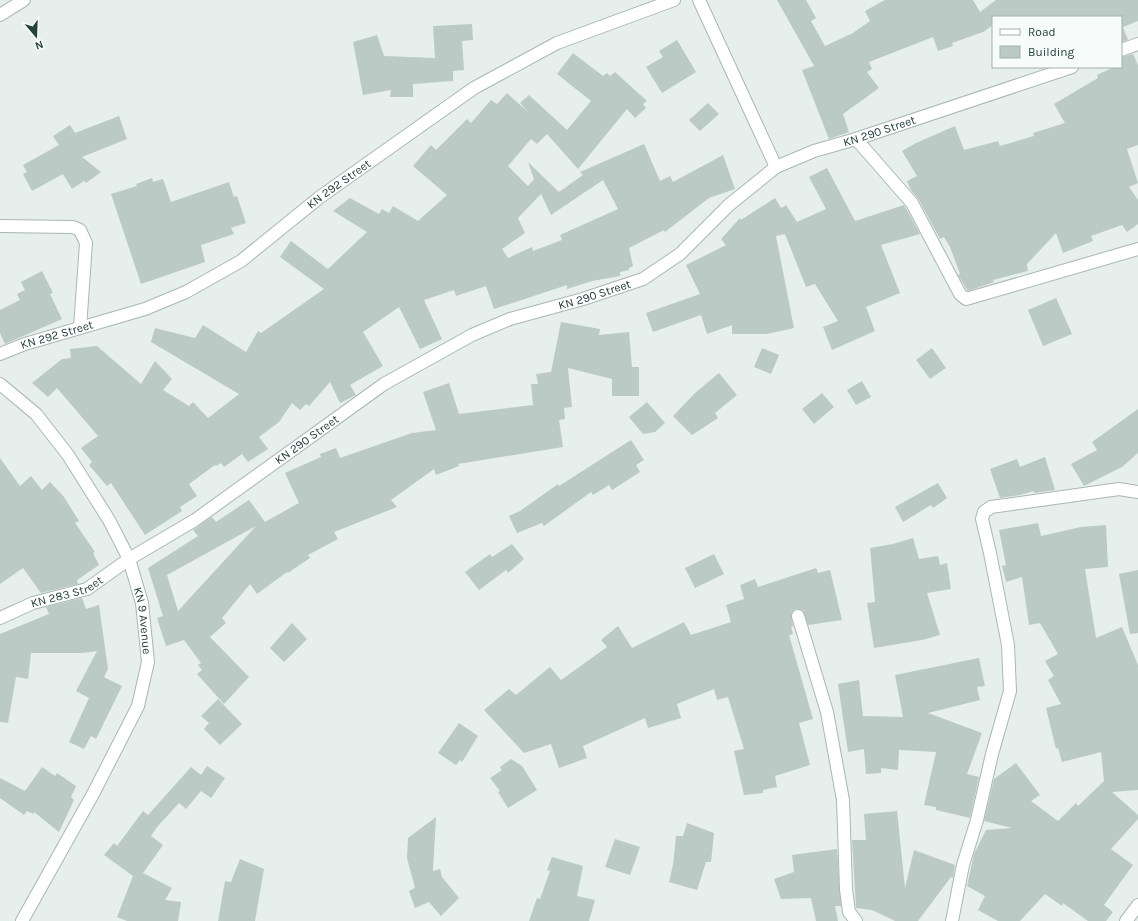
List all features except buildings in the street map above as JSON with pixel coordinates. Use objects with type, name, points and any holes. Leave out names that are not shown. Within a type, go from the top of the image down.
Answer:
[{"type":"street","points":[[0,14],[24,0]]},
{"type":"street","name":"KN 292 Street","points":[[0,354],[145,309],[179,295],[241,260],[320,197],[474,88],[557,43],[674,0]]},
{"type":"street","points":[[699,0],[776,167]]},
{"type":"street","points":[[1122,50],[1138,44]]},
{"type":"street","name":"KN 290 Street","points":[[129,559],[195,520],[384,384],[472,335],[510,319],[583,299],[643,279],[680,254],[729,205],[776,167],[814,151],[856,139],[1069,68]]},
{"type":"street","points":[[856,139],[912,203],[960,294],[966,299],[1138,249]]},
{"type":"street","points":[[0,226],[73,227],[80,230],[86,243],[80,328]]},
{"type":"street","name":"KN 9 Avenue","points":[[0,384],[36,414],[68,455],[109,520],[129,559],[142,603],[148,662],[138,706],[93,794],[22,921]]},
{"type":"street","points":[[952,921],[963,864],[977,820],[992,754],[1010,691],[1008,645],[982,519],[984,512],[991,507],[1119,489],[1138,492]]},
{"type":"street","name":"KN 283 Street","points":[[0,618],[33,603],[87,589],[129,559]]},
{"type":"street","points":[[798,616],[827,712],[843,800],[846,889],[849,912],[856,921]]},
{"type":"street","points":[[1126,921],[1138,905]]}]
